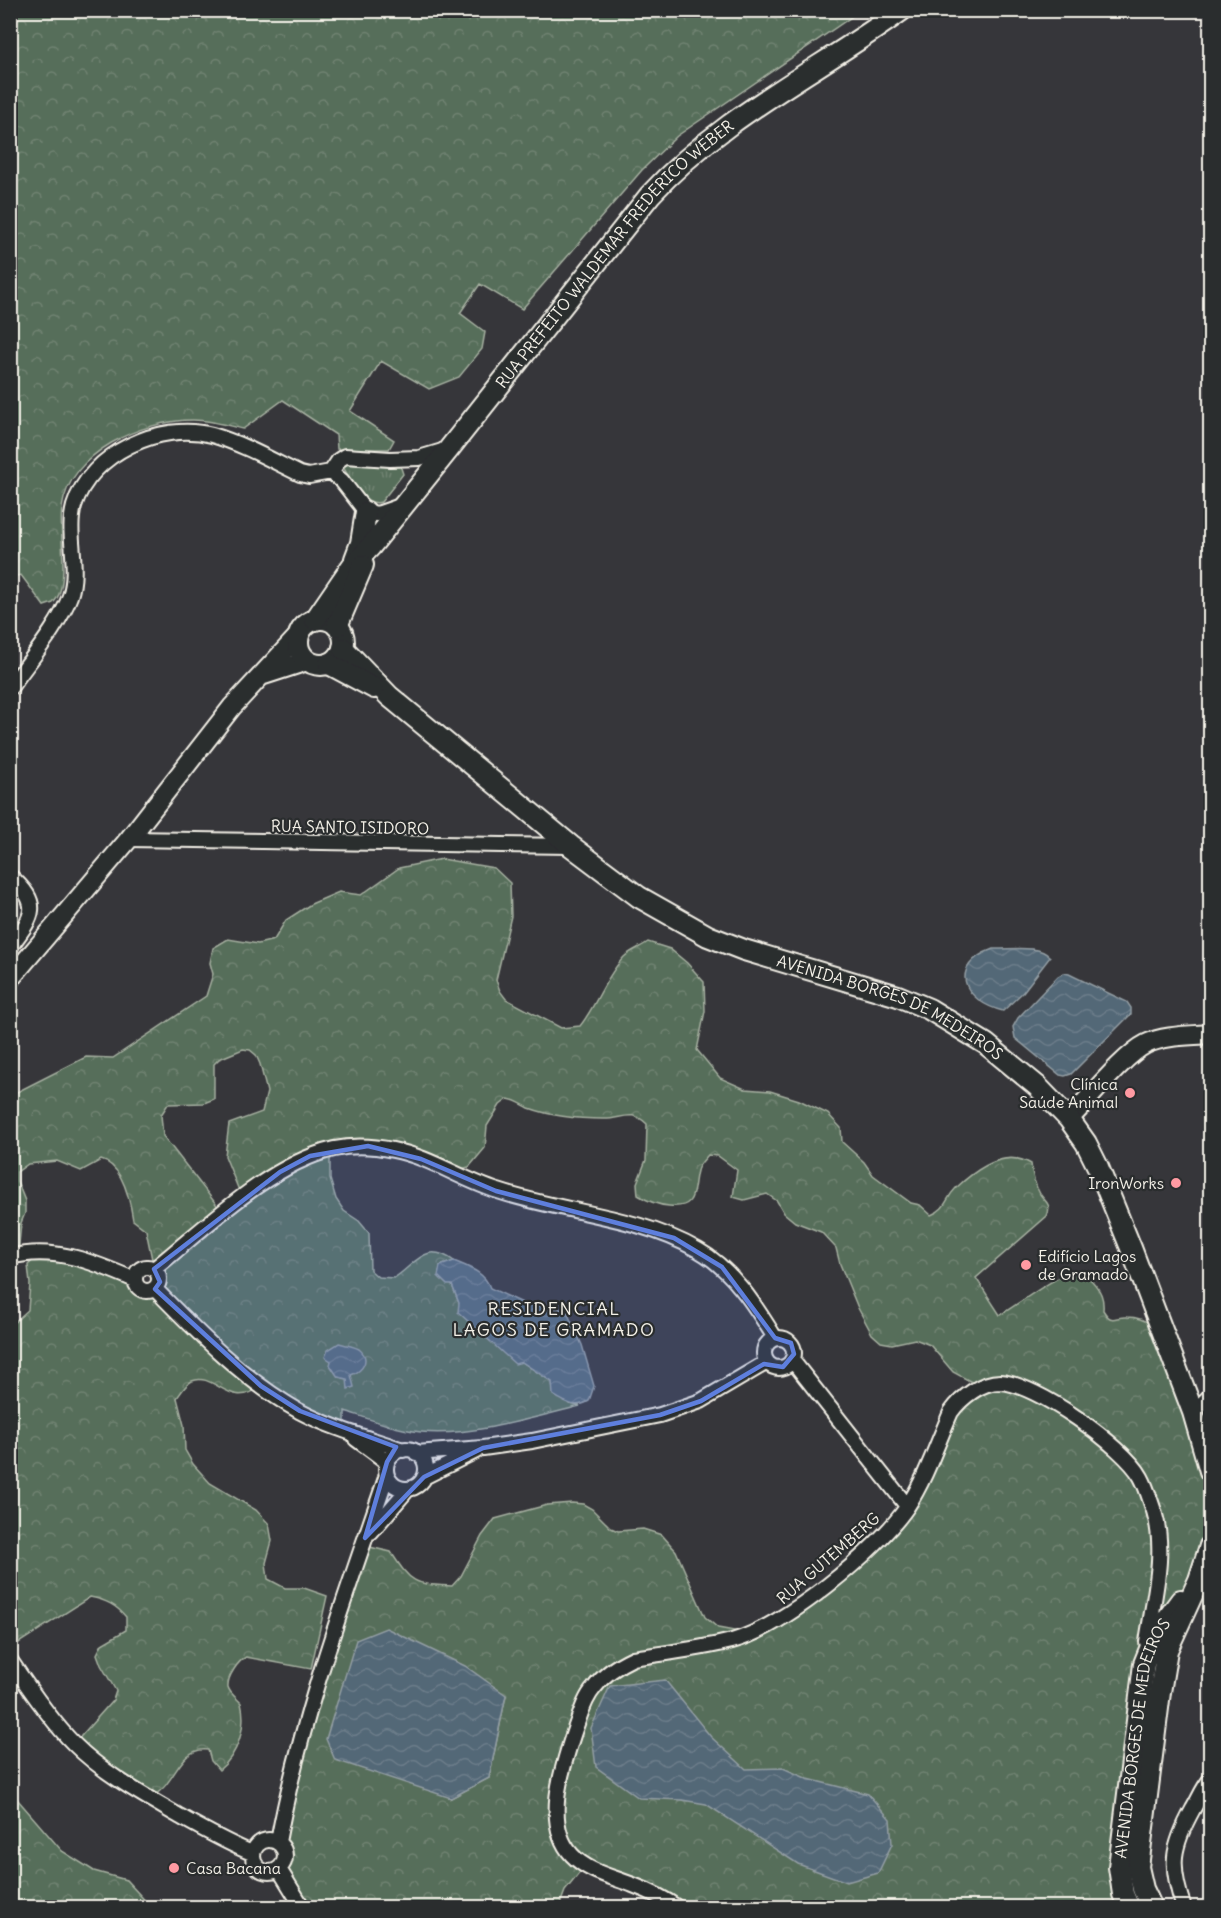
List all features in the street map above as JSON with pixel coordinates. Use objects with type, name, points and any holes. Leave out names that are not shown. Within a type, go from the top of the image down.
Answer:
[{"type":"main road","name":"RUA PREFEITO WALDEMAR FREDERICO WEBER","points":[[315,620],[352,566],[371,546],[449,449],[650,195],[675,168],[731,123],[894,14]]},
{"type":"main road","points":[[352,566],[361,543],[366,512]]},
{"type":"main road","name":"RUA PREFEITO WALDEMAR FREDERICO WEBER","points":[[337,626],[371,546]]},
{"type":"main road","points":[[323,619],[337,626],[342,632],[343,648],[340,655],[329,664],[321,666],[307,661],[299,649],[299,634],[308,623],[323,619]]},
{"type":"main road","name":"AVENIDA BORGES DE MEDEIROS","points":[[343,648],[389,696],[570,846],[639,897],[708,936],[744,950],[898,996],[929,1009],[1008,1061],[1037,1086],[1069,1119],[1086,1143],[1098,1167],[1193,1412],[1210,1471]]},
{"type":"main road","name":"AVENIDA BORGES DE MEDEIROS","points":[[329,664],[389,696]]},
{"type":"main road","name":"AVENIDA BORGES DE MEDEIROS","points":[[1152,1908],[1143,1889],[1138,1867],[1160,1692],[1171,1640],[1198,1580],[1210,1546]]},
{"type":"main road","name":"AVENIDA BORGES DE MEDEIROS","points":[[1129,1908],[1123,1894],[1119,1867],[1144,1664],[1153,1627],[1198,1580]]},
{"type":"main road","points":[[1153,1627],[1164,1668]]},
{"type":"street","points":[[10,688],[65,609],[71,592],[73,574],[71,518],[75,502],[93,473],[110,457],[130,445],[162,434],[187,432],[210,435],[239,444],[300,474],[309,476],[331,472],[339,460],[345,456],[419,458],[449,449]]},
{"type":"street","points":[[331,472],[342,481],[366,512],[377,514],[403,505]]},
{"type":"street","points":[[10,979],[129,839],[232,707],[299,634]]},
{"type":"street","points":[[262,675],[307,661]]},
{"type":"street","name":"RUA SANTO ISIDORO","points":[[129,839],[570,846]]},
{"type":"street","points":[[10,876],[29,896],[32,908],[30,918],[10,946]]},
{"type":"street","points":[[1069,1119],[1125,1060],[1146,1044],[1169,1037],[1210,1034]]},
{"type":"street","points":[[154,1269],[242,1198],[280,1172],[310,1156],[337,1149],[368,1146],[395,1150],[421,1159],[506,1194],[628,1223],[674,1238],[699,1250],[723,1267],[760,1314],[774,1338]]},
{"type":"street","points":[[10,1257],[42,1253],[62,1255],[85,1260],[135,1280]]},
{"type":"street","points":[[144,1267],[154,1269],[159,1279],[155,1289],[150,1291],[140,1289],[135,1280],[136,1274],[144,1267]]},
{"type":"street","points":[[155,1289],[223,1355],[261,1386],[300,1411],[345,1430],[410,1451],[424,1463],[424,1477]]},
{"type":"street","points":[[781,1337],[791,1343],[794,1354],[792,1360],[783,1367],[771,1366],[767,1362],[765,1345],[774,1338],[781,1337]]},
{"type":"street","points":[[792,1360],[907,1506]]},
{"type":"street","points":[[278,1842],[304,1728],[391,1456],[410,1451],[483,1448],[532,1441],[660,1415],[701,1401],[767,1362]]},
{"type":"street","name":"RUA GUTEMBERG","points":[[678,1908],[655,1894],[585,1865],[564,1845],[557,1811],[558,1789],[565,1757],[592,1689],[619,1665],[633,1658],[733,1641],[782,1620],[853,1563],[886,1532],[907,1506],[920,1484],[951,1412],[957,1404],[980,1387],[999,1382],[1033,1392],[1087,1424],[1113,1445],[1141,1476],[1159,1533],[1160,1556],[1153,1627]]},
{"type":"street","points":[[1193,1412],[1210,1396]]},
{"type":"street","points":[[345,1430],[387,1468],[395,1486],[408,1489],[415,1487],[424,1477],[483,1448]]},
{"type":"street","points":[[365,1538],[408,1489]]},
{"type":"street","points":[[10,1660],[25,1683],[74,1744],[109,1773],[214,1835],[252,1853]]},
{"type":"street","points":[[1184,1908],[1174,1863],[1176,1844],[1210,1780]]},
{"type":"street","points":[[272,1839],[278,1842],[285,1852],[285,1858],[279,1869],[266,1872],[260,1870],[253,1860],[252,1853],[259,1842],[272,1839]]},
{"type":"street","points":[[279,1869],[303,1908]]},
{"type":"highlighted area","points":[[368,1146],[421,1159],[496,1191],[674,1238],[722,1267],[775,1338],[791,1343],[794,1354],[783,1367],[764,1364],[701,1401],[660,1415],[483,1448],[424,1477],[365,1538],[387,1462],[396,1447],[300,1411],[261,1386],[155,1289],[160,1282],[154,1269],[280,1172],[310,1156]]},
{"type":"green space","points":[[10,11],[860,11],[677,136],[642,170],[522,309],[480,284],[460,313],[485,332],[482,349],[459,377],[429,389],[381,361],[350,411],[394,440],[389,449],[337,449],[336,435],[283,400],[243,429],[206,421],[173,421],[131,433],[111,443],[93,456],[78,471],[68,488],[61,517],[63,562],[60,593],[53,603],[44,606],[21,575],[11,577]]},
{"type":"green space","points":[[346,462],[400,465],[403,474],[381,502],[375,503],[369,501],[354,484],[343,467]]},
{"type":"green space","points":[[442,859],[494,868],[510,883],[511,916],[496,980],[506,999],[561,1028],[580,1026],[617,965],[626,955],[648,942],[670,949],[704,982],[705,1011],[697,1050],[720,1078],[745,1089],[770,1091],[799,1100],[828,1114],[841,1128],[842,1142],[864,1162],[873,1175],[911,1203],[920,1205],[931,1215],[940,1210],[952,1192],[981,1168],[1011,1158],[1031,1164],[1040,1194],[1049,1206],[1047,1216],[976,1278],[1000,1315],[1050,1282],[1077,1272],[1087,1276],[1098,1288],[1103,1310],[1111,1319],[1134,1318],[1151,1324],[1210,1471],[1210,1546],[1206,1560],[1156,1634],[1131,1761],[1129,1907],[678,1907],[585,1866],[565,1891],[559,1907],[303,1908],[283,1865],[285,1852],[278,1842],[365,1546],[391,1552],[404,1571],[416,1581],[452,1586],[461,1576],[482,1536],[495,1519],[547,1505],[583,1504],[592,1509],[611,1528],[618,1531],[643,1529],[662,1535],[676,1551],[705,1617],[718,1628],[758,1631],[782,1620],[899,1517],[951,1412],[979,1386],[953,1372],[930,1345],[915,1339],[892,1344],[881,1342],[872,1334],[858,1308],[836,1248],[821,1232],[795,1222],[784,1213],[777,1201],[767,1194],[744,1200],[733,1197],[737,1170],[718,1156],[708,1155],[700,1165],[692,1197],[685,1204],[661,1205],[638,1195],[637,1183],[646,1160],[647,1124],[631,1116],[603,1119],[566,1116],[538,1111],[508,1099],[500,1105],[487,1126],[485,1148],[469,1167],[452,1171],[421,1159],[337,1149],[330,1160],[330,1179],[336,1199],[344,1211],[359,1221],[369,1233],[370,1270],[378,1277],[394,1278],[428,1253],[444,1255],[454,1261],[440,1266],[452,1285],[459,1303],[522,1362],[552,1382],[569,1404],[580,1406],[501,1425],[440,1433],[402,1429],[345,1411],[345,1430],[261,1386],[250,1393],[240,1395],[208,1381],[200,1379],[190,1382],[177,1398],[184,1425],[185,1450],[193,1464],[210,1483],[256,1510],[269,1524],[272,1541],[266,1563],[268,1579],[285,1588],[304,1588],[327,1596],[311,1669],[246,1657],[243,1659],[234,1670],[228,1683],[230,1692],[241,1703],[243,1721],[236,1748],[226,1764],[219,1770],[211,1761],[208,1750],[194,1752],[184,1760],[164,1787],[150,1799],[74,1744],[113,1700],[116,1691],[97,1654],[102,1644],[126,1630],[126,1617],[110,1604],[90,1597],[11,1648],[10,1326],[28,1310],[30,1284],[28,1265],[41,1253],[62,1255],[136,1285],[140,1289],[150,1291],[158,1284],[159,1279],[154,1269],[146,1230],[133,1220],[124,1184],[115,1169],[109,1163],[101,1160],[81,1171],[57,1161],[28,1164],[17,1172],[17,1181],[25,1201],[25,1213],[21,1223],[18,1255],[11,1257],[11,1095],[86,1057],[113,1058],[206,996],[213,974],[210,963],[213,948],[228,939],[258,944],[274,940],[286,920],[311,904],[339,892],[361,895],[399,868]],"holes":[[[243,1049],[250,1050],[256,1055],[267,1092],[262,1112],[229,1124],[225,1156],[242,1198],[223,1213],[163,1136],[161,1115],[168,1104],[204,1103],[214,1099],[214,1064],[219,1059]],[[506,1695],[489,1778],[451,1798]]]},
{"type":"green space","points":[[11,1792],[62,1851],[94,1871],[126,1880],[151,1907],[11,1907]]},
{"type":"water","points":[[993,949],[1039,950],[1050,957],[1023,992],[1003,1011],[978,999],[966,983],[965,973],[970,964]]},
{"type":"water","points":[[1064,973],[1127,1002],[1131,1008],[1131,1014],[1071,1074],[1065,1076],[1060,1075],[1015,1038],[1013,1027],[1018,1018],[1058,976]]},
{"type":"water","points":[[454,1261],[480,1274],[488,1282],[490,1288],[529,1306],[566,1310],[582,1345],[594,1386],[589,1401],[575,1405],[566,1403],[553,1395],[552,1382],[522,1362],[515,1364],[458,1312],[459,1303],[452,1285],[447,1285],[438,1276],[440,1266]]},
{"type":"water","points":[[339,1343],[359,1349],[365,1361],[359,1371],[351,1375],[354,1387],[348,1389],[347,1379],[338,1377],[330,1365],[331,1361],[325,1357],[328,1350]]},
{"type":"water","points":[[386,1628],[465,1666],[506,1695],[489,1778],[451,1798],[335,1760],[326,1739],[356,1640]]},
{"type":"water","points":[[665,1680],[711,1737],[746,1769],[783,1768],[808,1779],[868,1794],[890,1819],[892,1844],[878,1873],[847,1882],[798,1864],[706,1804],[682,1800],[639,1798],[596,1767],[591,1728],[610,1686]]},
{"type":"place","name":"Clínica Saúde Animal","points":[[1130,1093]]},
{"type":"place","name":"IronWorks","points":[[1176,1183]]},
{"type":"place","name":"Edifício Lagos de Gramado","points":[[1026,1265]]},
{"type":"place","name":"Casa Bacana","points":[[174,1868]]},
{"type":"district","name":"RESIDENCIAL LAGOS DE GRAMADO","points":[[554,1318]]}]
